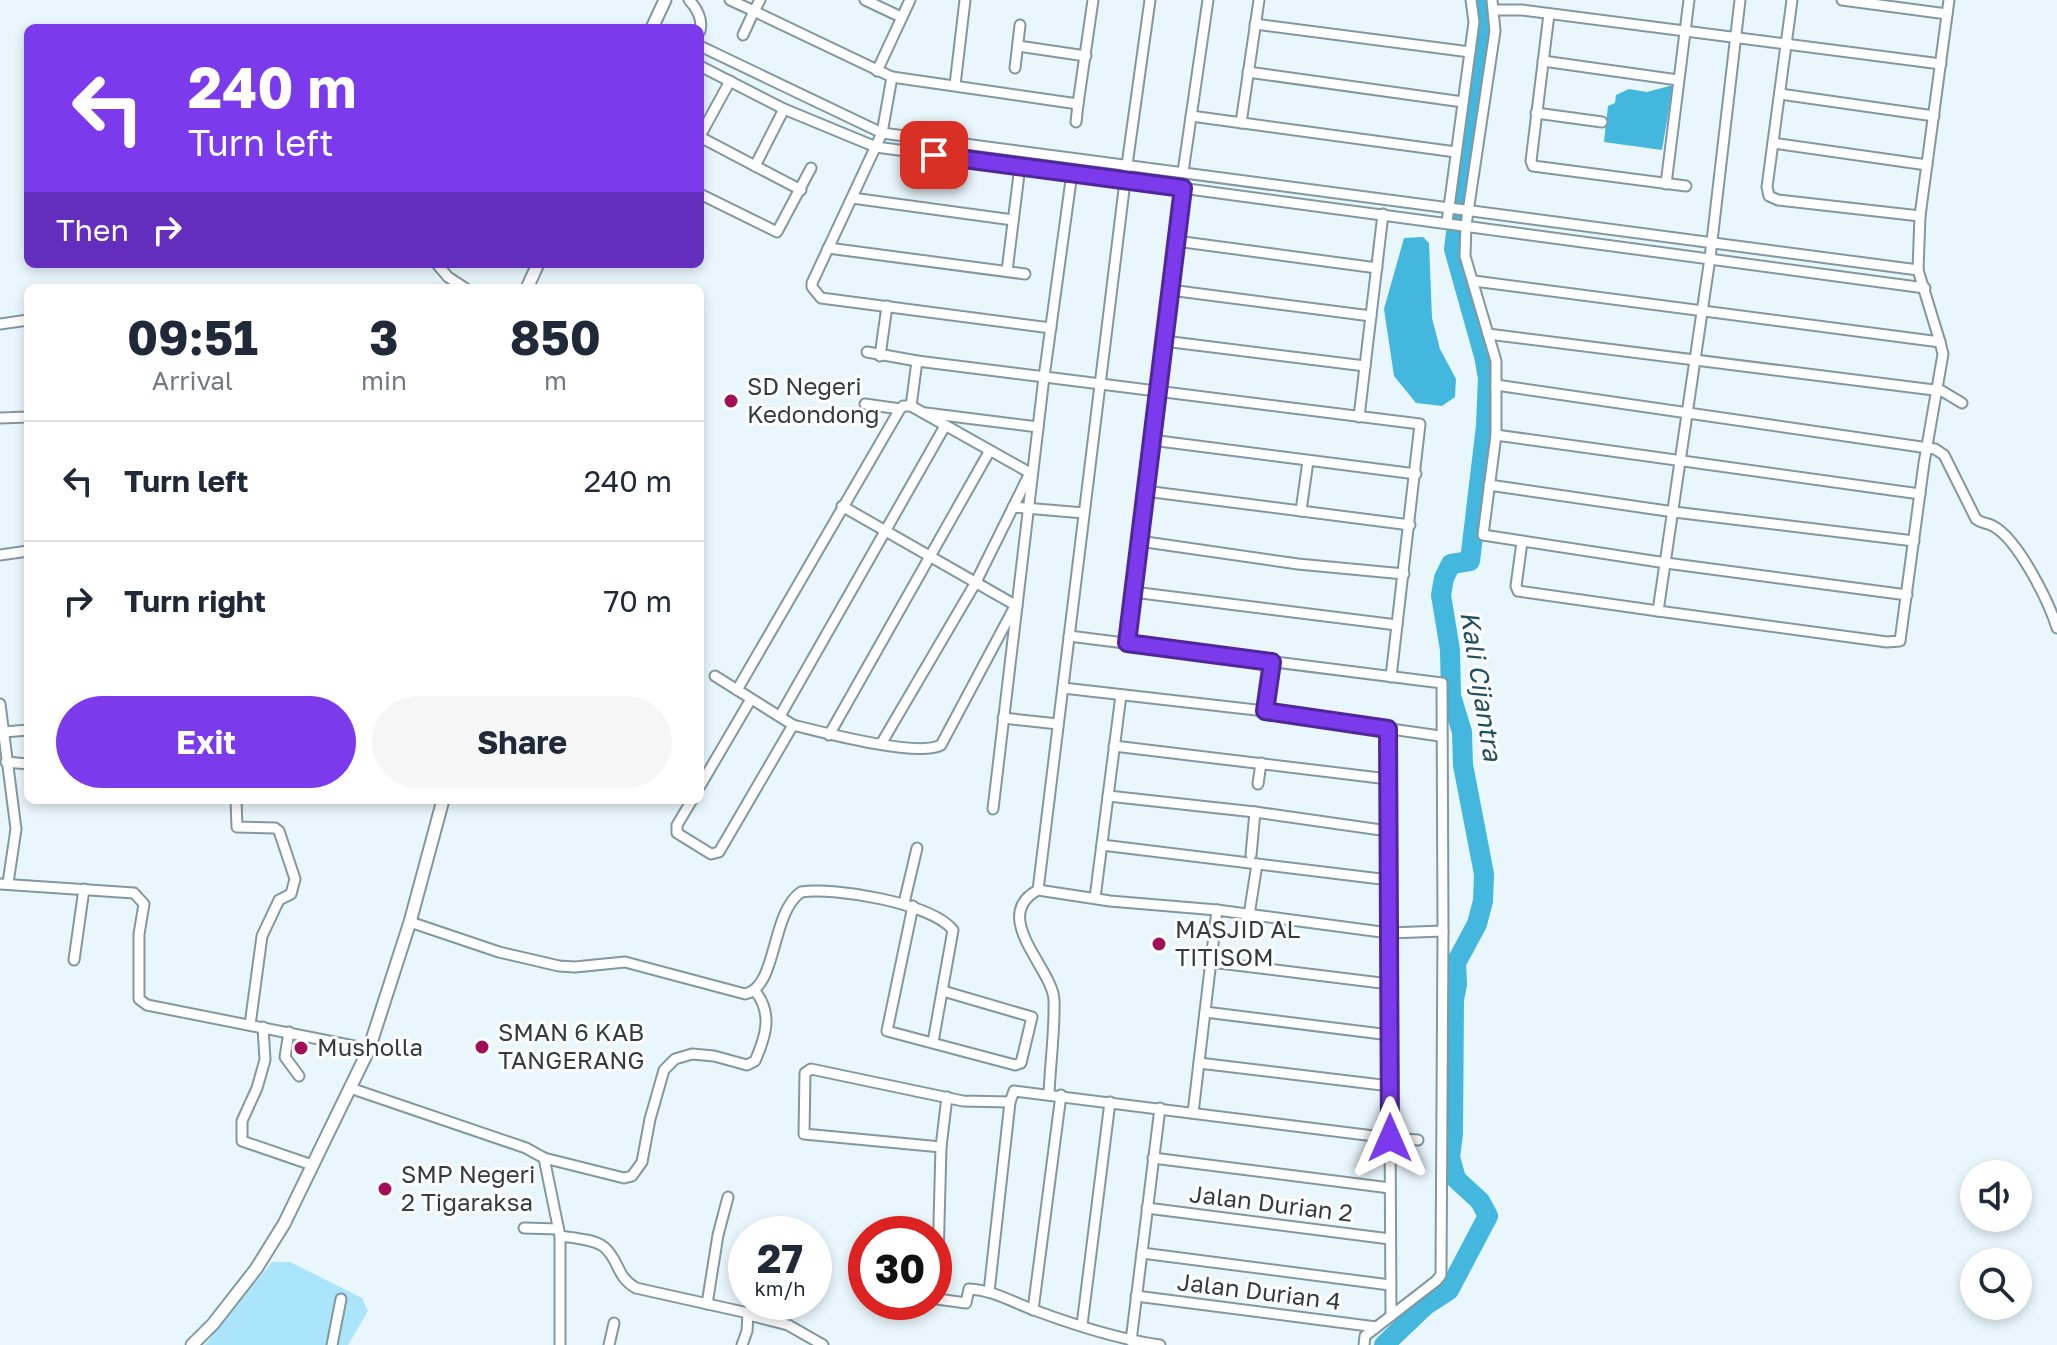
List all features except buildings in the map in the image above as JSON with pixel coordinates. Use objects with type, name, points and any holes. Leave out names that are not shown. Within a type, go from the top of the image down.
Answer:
[{"type":"street","points":[[654,24],[665,0]]},
{"type":"street","points":[[689,0],[696,8],[701,24]]},
{"type":"street","points":[[730,0],[892,77],[1078,104]]},
{"type":"street","points":[[743,35],[760,0]]},
{"type":"street","points":[[865,0],[901,17]]},
{"type":"street","points":[[877,71],[910,0]]},
{"type":"street","points":[[955,85],[965,0]]},
{"type":"street","points":[[1076,122],[1093,0]]},
{"type":"street","points":[[1038,890],[1150,0]]},
{"type":"street","points":[[1183,172],[1208,0]]},
{"type":"street","points":[[1241,123],[1259,0]]},
{"type":"street","points":[[1449,223],[1474,22],[1471,1],[1459,0]]},
{"type":"street","points":[[1666,184],[1689,0]]},
{"type":"street","points":[[1658,611],[1710,258],[1740,0]]},
{"type":"street","points":[[1792,0],[1767,187],[1769,196],[1920,216]]},
{"type":"street","points":[[1842,0],[1947,14]]},
{"type":"street","points":[[1522,542],[1516,586],[1518,591],[1896,643],[1900,641],[1943,354],[1918,270],[1920,216],[1949,0]]},
{"type":"street","points":[[1907,595],[1483,535],[1496,435],[1496,361],[1465,256],[1465,225],[1495,31],[1493,5],[1522,5],[1549,14],[1941,64]]},
{"type":"street","points":[[1549,14],[1536,113],[1533,166],[1686,186]]},
{"type":"street","points":[[1255,24],[1470,52]]},
{"type":"street","points":[[1015,68],[1020,25]]},
{"type":"street","points":[[1018,46],[1086,56]]},
{"type":"street","points":[[704,48],[882,133],[1918,270]]},
{"type":"street","points":[[1543,61],[1678,80]]},
{"type":"street","points":[[704,68],[784,109],[876,147],[1925,288]]},
{"type":"street","points":[[1248,72],[1463,102]]},
{"type":"street","points":[[892,77],[882,133],[812,283],[818,296],[1051,328]]},
{"type":"street","points":[[704,129],[730,81]]},
{"type":"street","points":[[1780,94],[1934,116]]},
{"type":"street","points":[[755,166],[784,109]]},
{"type":"street","points":[[1536,113],[1602,122]]},
{"type":"street","points":[[1191,116],[1456,152]]},
{"type":"street","points":[[704,138],[801,190]]},
{"type":"street","points":[[1773,143],[1927,165]]},
{"type":"street","points":[[1007,271],[1020,166]]},
{"type":"street","points":[[704,196],[777,232],[811,168]]},
{"type":"street","points":[[993,809],[1031,474],[1072,173]]},
{"type":"street","points":[[1127,643],[1183,188]]},
{"type":"street","points":[[852,198],[1013,220]]},
{"type":"street","points":[[1359,417],[1383,214]]},
{"type":"street","points":[[1176,241],[1377,268]]},
{"type":"street","points":[[828,248],[1025,274]]},
{"type":"street","points":[[440,268],[459,284]]},
{"type":"street","points":[[1474,281],[1940,342]]},
{"type":"street","points":[[1170,290],[1371,316]]},
{"type":"street","points":[[880,356],[887,306]]},
{"type":"street","points":[[0,324],[24,321]]},
{"type":"street","points":[[1488,334],[1936,391],[1949,393],[1962,403]]},
{"type":"street","points":[[1164,341],[1365,366]]},
{"type":"street","points":[[867,352],[917,361],[1420,424],[1391,677]]},
{"type":"street","points":[[911,406],[917,361]]},
{"type":"street","points":[[1496,385],[1927,447],[1944,455],[1976,519],[2014,547],[2042,589],[2057,628]]},
{"type":"street","points":[[865,404],[900,409]]},
{"type":"street","points":[[737,690],[903,406],[911,406],[1031,474]]},
{"type":"street","points":[[923,413],[1038,427]]},
{"type":"street","points":[[0,418],[24,417]]},
{"type":"street","points":[[780,716],[945,426]]},
{"type":"street","points":[[1496,435],[1920,494]]},
{"type":"street","points":[[1151,440],[1416,474]]},
{"type":"street","points":[[829,735],[989,452]]},
{"type":"street","points":[[1301,511],[1308,461]]},
{"type":"street","points":[[881,744],[976,582],[1031,474]]},
{"type":"street","points":[[1489,485],[1674,512],[1914,541]]},
{"type":"street","points":[[1145,491],[1410,525]]},
{"type":"street","points":[[842,506],[1016,605]]},
{"type":"street","points":[[1013,507],[1084,513]]},
{"type":"street","points":[[1139,541],[1298,564],[1404,574]]},
{"type":"street","points":[[0,555],[24,552]]},
{"type":"street","points":[[1133,592],[1397,625]]},
{"type":"street","points":[[715,676],[793,725],[829,735],[930,749],[941,745],[1016,605]]},
{"type":"street","points":[[1069,636],[1442,683],[1441,1275],[1365,1336],[1364,1345]]},
{"type":"street","points":[[1265,711],[1272,662]]},
{"type":"street","points":[[1063,688],[1265,711],[1440,736]]},
{"type":"street","points":[[1095,898],[1121,695]]},
{"type":"street","points":[[704,779],[751,699]]},
{"type":"street","points":[[0,704],[16,829],[4,884],[134,893],[143,900],[138,960],[141,1002],[369,1049]]},
{"type":"street","points":[[1003,718],[1058,724]]},
{"type":"street","points":[[690,804],[677,825],[677,833],[711,854],[719,852],[793,725]]},
{"type":"street","points":[[1388,729],[1391,1316]]},
{"type":"street","points":[[4,732],[24,730]]},
{"type":"street","points":[[1114,746],[1388,779]]},
{"type":"street","points":[[6,762],[24,764]]},
{"type":"street","points":[[1258,784],[1261,763]]},
{"type":"street","points":[[1108,796],[1388,831]]},
{"type":"street","points":[[236,804],[237,827],[275,828],[279,831],[295,879],[291,894],[279,900],[262,936],[250,1025]]},
{"type":"street","points":[[192,1345],[213,1324],[256,1269],[284,1224],[369,1049],[410,922],[442,804]]},
{"type":"street","points":[[1251,855],[1255,812]]},
{"type":"street","points":[[1102,845],[1389,880]]},
{"type":"street","points":[[917,848],[886,1029],[1021,1063],[1033,1019],[943,991]]},
{"type":"street","points":[[1249,915],[1257,864]]},
{"type":"street","points":[[74,960],[84,889]]},
{"type":"street","points":[[1049,1095],[1054,998],[1027,945],[1021,923],[1027,896],[1038,890],[1389,933],[1443,931]]},
{"type":"street","points":[[410,922],[499,952],[559,966],[625,962],[745,994],[755,991],[768,968],[781,917],[797,894],[805,891],[843,894],[908,905],[953,930],[933,1042]]},
{"type":"street","points":[[1193,1113],[1217,910]]},
{"type":"street","points":[[1211,962],[1389,984]]},
{"type":"street","points":[[350,1088],[526,1148],[544,1158],[624,1178],[632,1176],[642,1162],[664,1070],[675,1059],[692,1054],[747,1065],[755,1061],[767,1023],[765,1003],[755,991]]},
{"type":"street","points":[[1205,1012],[1390,1035]]},
{"type":"street","points":[[263,1027],[265,1060],[242,1121],[242,1140],[312,1165]]},
{"type":"street","points":[[289,1032],[285,1057],[299,1076]]},
{"type":"street","points":[[1199,1063],[1390,1086]]},
{"type":"street","points":[[941,1147],[804,1134],[805,1073],[811,1069],[963,1101],[1010,1102]]},
{"type":"street","points":[[989,1292],[1010,1102],[1014,1091],[1418,1140]]},
{"type":"street","points":[[1033,1310],[1061,1095]]},
{"type":"street","points":[[947,1097],[941,1147],[937,1299],[966,1303],[969,1289],[989,1292],[1033,1310],[1131,1341],[1160,1345]]},
{"type":"street","points":[[1082,1325],[1110,1102]]},
{"type":"street","points":[[1131,1341],[1160,1108]]},
{"type":"street","points":[[544,1158],[559,1232],[560,1345]]},
{"type":"street","points":[[1153,1158],[1390,1188]]},
{"type":"street","points":[[707,1304],[718,1235],[728,1197]]},
{"type":"street","name":"Jalan Durian 2","points":[[1147,1208],[1390,1239]]},
{"type":"street","points":[[524,1228],[559,1232],[606,1248],[623,1279],[636,1288],[728,1308]]},
{"type":"street","points":[[1142,1253],[1390,1285]]},
{"type":"street","name":"Jalan Durian 4","points":[[1136,1296],[1376,1327]]},
{"type":"street","points":[[332,1345],[341,1299]]},
{"type":"street","points":[[742,1345],[748,1320]]},
{"type":"street","points":[[768,1320],[788,1325],[823,1345]]},
{"type":"street","points":[[609,1345],[614,1323]]},
{"type":"shaded area","points":[[1673,85],[1662,150],[1604,142],[1608,106],[1615,103],[1616,95],[1629,89],[1647,92]]},
{"type":"shaded area","points":[[1423,237],[1429,243],[1432,318],[1440,349],[1456,379],[1455,397],[1442,406],[1416,403],[1394,376],[1384,309],[1404,238]]},
{"type":"shaded area","points":[[272,1262],[290,1262],[362,1298],[368,1311],[348,1345],[205,1345]]},
{"type":"waterway","name":"Kali Cijantra","points":[[1384,1345],[1426,1305],[1449,1290],[1488,1216],[1480,1201],[1456,1179],[1450,1157],[1456,963],[1477,924],[1483,901],[1484,874],[1463,765],[1462,732],[1451,696],[1450,650],[1441,595],[1451,564],[1470,561],[1486,426],[1488,378],[1454,249],[1482,30],[1480,0]]},
{"type":"place","name":"SD Negeri Kedondong","points":[[731,401]]},
{"type":"place","name":"MASJID AL TITISOM","points":[[1159,944]]},
{"type":"place","name":"SMAN 6 KAB TANGERANG","points":[[482,1047]]},
{"type":"place","name":"Musholla","points":[[301,1048]]},
{"type":"place","name":"SMP Negeri 2 Tigaraksa","points":[[385,1189]]},
{"type":"route","points":[[934,155],[1183,188],[1127,643],[1272,662],[1265,711],[1388,729],[1390,1138]]}]
